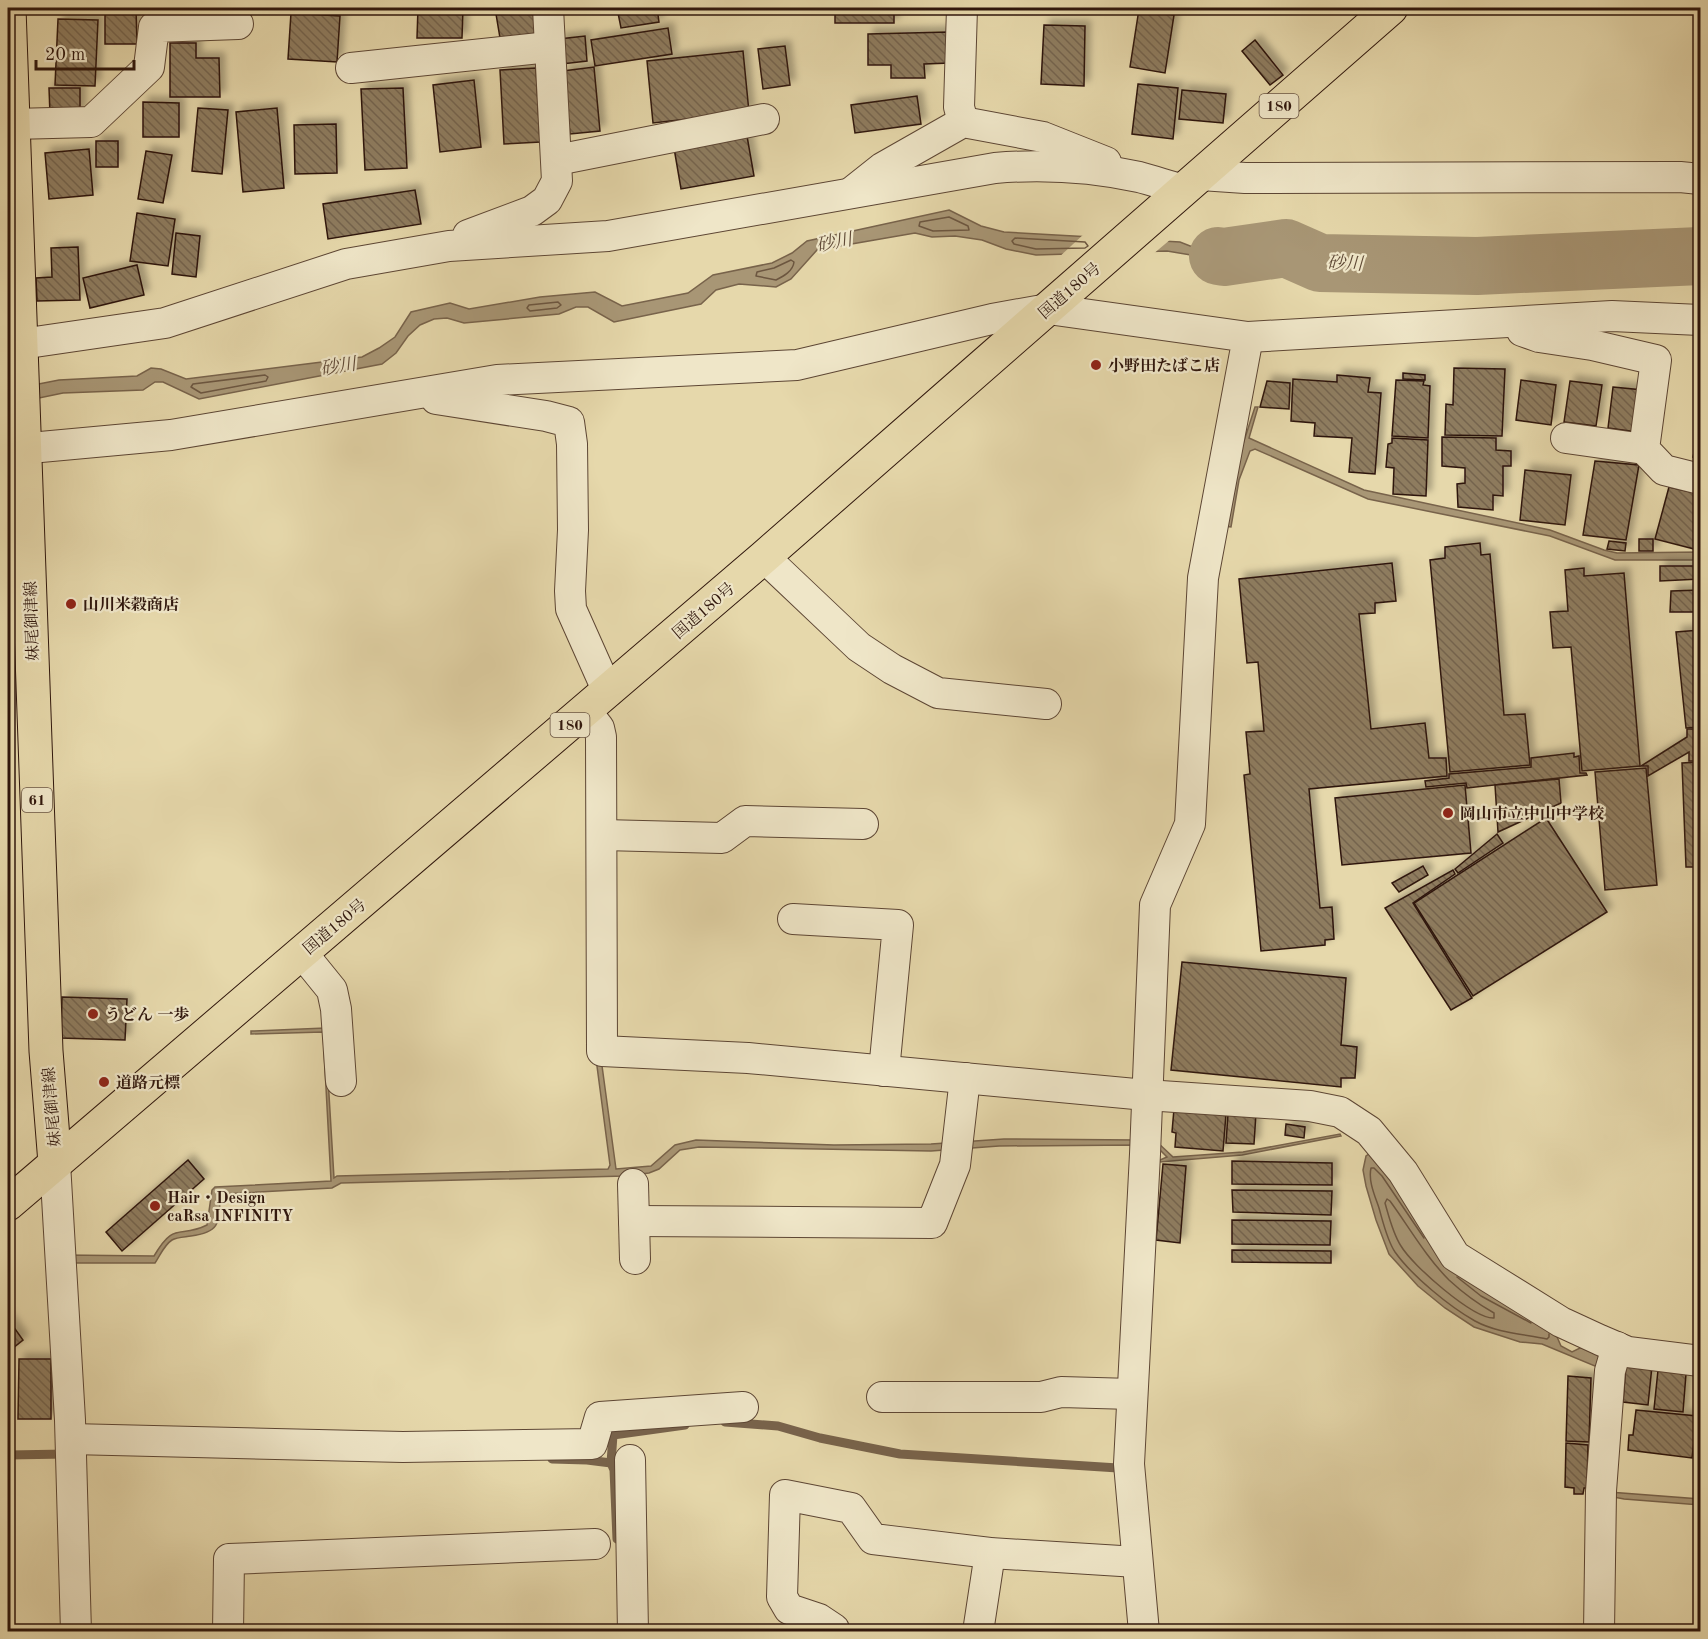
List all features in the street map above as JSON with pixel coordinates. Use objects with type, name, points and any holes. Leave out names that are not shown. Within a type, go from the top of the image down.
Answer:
[{"type":"main road","name":"妹尾御津線","points":[[9,8],[19,445],[46,1051],[55,1163]]},
{"type":"main road","name":"国道180号","points":[[8,1204],[764,557],[1391,8]]},
{"type":"street","points":[[450,246],[472,233],[532,211],[547,200],[557,181],[549,47],[549,8]]},
{"type":"street","points":[[962,8],[960,107],[963,122]]},
{"type":"street","points":[[13,124],[91,122],[149,67],[154,27],[238,24]]},
{"type":"street","points":[[351,68],[549,47]]},
{"type":"street","points":[[557,160],[764,119]]},
{"type":"street","points":[[849,194],[882,168],[963,122],[1043,136],[1139,177],[1184,190],[1245,178],[1680,177],[1701,179]]},
{"type":"street","points":[[17,347],[165,323],[346,264],[450,246],[608,236],[984,169],[1019,166],[1059,167],[1139,177]]},
{"type":"street","points":[[19,445],[171,435],[497,380],[797,365],[992,319],[1048,309],[1248,337],[1612,316],[1701,320]]},
{"type":"street","points":[[1495,323],[1539,337],[1592,345],[1656,360],[1644,449]]},
{"type":"street","points":[[1144,1632],[1129,1464],[1146,1145],[1146,1095],[1155,905],[1190,824],[1203,578],[1248,337]]},
{"type":"street","points":[[406,395],[535,414],[569,422],[572,444],[573,530],[571,609],[597,701],[601,737],[602,1051],[748,1058],[1146,1095],[1310,1106],[1340,1112],[1369,1131],[1403,1172],[1455,1256],[1561,1322],[1628,1352],[1701,1361]]},
{"type":"street","points":[[1566,438],[1644,449],[1664,470],[1701,479]]},
{"type":"street","points":[[764,557],[859,647],[892,669],[938,693],[1046,704]]},
{"type":"street","points":[[603,835],[722,838],[745,821],[863,824]]},
{"type":"street","points":[[793,918],[898,926],[884,1071]]},
{"type":"street","points":[[302,953],[332,990],[336,1009],[341,1082]]},
{"type":"street","points":[[634,1221],[932,1223],[955,1165],[965,1078]]},
{"type":"street","points":[[55,1163],[71,1449],[76,1632]]},
{"type":"street","points":[[633,1184],[635,1259]]},
{"type":"street","points":[[1599,1632],[1602,1479],[1610,1371],[1617,1347]]},
{"type":"street","points":[[882,1396],[1041,1396],[1061,1392],[1132,1394]]},
{"type":"street","points":[[71,1449],[592,1444],[600,1417],[743,1407]]},
{"type":"street","points":[[630,1460],[633,1632]]},
{"type":"street","points":[[835,1632],[819,1619],[789,1609],[782,1597],[785,1495],[852,1508],[873,1539],[990,1552],[1137,1562]]},
{"type":"street","points":[[228,1632],[229,1559],[595,1544]]},
{"type":"street","points":[[978,1632],[990,1552]]},
{"type":"water","points":[[949,210],[981,226],[1004,232],[1180,242],[1208,253],[1220,254],[1274,234],[1306,238],[1293,256],[1265,257],[1239,263],[1167,251],[1036,255],[1006,249],[982,240],[955,236],[932,237],[915,233],[817,250],[791,279],[776,287],[739,284],[716,290],[701,304],[614,322],[588,307],[576,307],[559,314],[464,323],[447,318],[434,319],[420,325],[408,336],[396,353],[382,364],[199,399],[163,382],[155,382],[143,390],[63,393],[39,398],[8,390],[59,380],[137,376],[151,368],[161,369],[186,379],[362,357],[395,337],[411,312],[450,303],[469,309],[540,297],[595,292],[622,306],[688,293],[713,275],[772,263],[792,253],[807,241]]},
{"type":"water","points":[[1255,407],[1258,407],[1249,438],[1364,490],[1550,530],[1617,553],[1700,552],[1700,560],[1615,560],[1550,536],[1368,499],[1255,449],[1250,451],[1239,480],[1231,527],[1224,526],[1231,481]]},
{"type":"water","points":[[325,1028],[334,1178],[337,1176],[608,1169],[610,1165],[595,1051],[600,1051],[616,1169],[651,1166],[675,1145],[696,1140],[834,1145],[931,1144],[1004,1139],[1137,1140],[1157,1142],[1173,1157],[1243,1152],[1340,1134],[1341,1136],[1242,1155],[1160,1162],[1167,1157],[1161,1151],[1137,1145],[999,1146],[931,1151],[699,1147],[680,1150],[659,1169],[649,1173],[625,1176],[341,1183],[332,1188],[223,1194],[220,1197],[218,1219],[213,1228],[208,1232],[172,1240],[155,1263],[70,1263],[65,1255],[154,1256],[167,1238],[173,1234],[207,1225],[212,1190],[215,1187],[331,1181],[323,1032],[251,1034],[251,1031]]},
{"type":"water","points":[[1369,1154],[1554,1330],[1561,1346],[1572,1352],[1584,1346],[1588,1348],[1600,1358],[1602,1369],[1542,1344],[1520,1342],[1474,1327],[1445,1308],[1418,1286],[1389,1254],[1376,1220],[1363,1170],[1366,1156]]},
{"type":"water","points":[[1609,1492],[1700,1499],[1700,1505],[1624,1499],[1608,1496]]},
{"type":"pier","points":[[1085,233],[1171,239],[1152,255],[1057,259]]},
{"type":"building","points":[[156,8],[196,8],[196,16],[156,16]]},
{"type":"building","points":[[418,8],[463,8],[462,38],[417,38]]},
{"type":"building","points":[[495,8],[534,8],[538,33],[500,38]]},
{"type":"building","points":[[617,8],[657,8],[659,22],[621,28]]},
{"type":"building","points":[[835,8],[894,8],[894,23],[835,23]]},
{"type":"building","points":[[1008,8],[1084,8],[1084,13],[1008,13]]},
{"type":"building","points":[[136,9],[137,44],[105,44],[105,10]]},
{"type":"building","points":[[1139,9],[1174,15],[1165,73],[1130,67]]},
{"type":"building","points":[[291,13],[340,16],[337,62],[288,59]]},
{"type":"building","points":[[58,19],[98,20],[95,86],[55,85]]},
{"type":"building","points":[[1044,25],[1085,26],[1084,86],[1041,84]]},
{"type":"building","points":[[668,28],[672,54],[595,66],[591,40]]},
{"type":"building","points":[[949,32],[950,63],[924,64],[925,78],[891,78],[891,65],[868,65],[868,34]]},
{"type":"building","points":[[585,36],[587,61],[562,64],[559,39]]},
{"type":"building","points":[[1255,40],[1283,75],[1270,85],[1242,51]]},
{"type":"building","points":[[170,43],[196,43],[196,58],[219,58],[220,97],[170,97]]},
{"type":"building","points":[[785,46],[790,85],[763,89],[758,49]]},
{"type":"building","points":[[743,51],[749,112],[653,123],[647,61]]},
{"type":"building","points":[[594,67],[600,131],[570,134],[563,71]]},
{"type":"building","points":[[536,68],[540,142],[504,144],[500,70]]},
{"type":"building","points":[[474,80],[481,147],[440,152],[433,85]]},
{"type":"building","points":[[1138,84],[1178,88],[1173,139],[1132,134]]},
{"type":"building","points":[[49,88],[80,88],[80,114],[50,114]]},
{"type":"building","points":[[403,88],[407,168],[365,170],[361,89]]},
{"type":"building","points":[[1182,90],[1226,94],[1223,123],[1179,119]]},
{"type":"building","points":[[917,96],[921,124],[855,133],[851,105]]},
{"type":"building","points":[[143,102],[179,103],[179,137],[143,137]]},
{"type":"building","points":[[198,108],[228,110],[222,174],[192,171]]},
{"type":"building","points":[[277,108],[284,188],[243,192],[236,112]]},
{"type":"building","points":[[336,124],[337,173],[295,174],[294,125]]},
{"type":"building","points":[[747,136],[754,176],[681,189],[674,148]]},
{"type":"building","points":[[96,141],[118,141],[118,167],[96,167]]},
{"type":"building","points":[[89,149],[93,195],[49,199],[45,153]]},
{"type":"building","points":[[146,151],[172,155],[163,203],[138,199]]},
{"type":"building","points":[[415,190],[421,224],[328,239],[323,204]]},
{"type":"building","points":[[137,213],[175,219],[168,266],[130,261]]},
{"type":"building","points":[[176,233],[200,236],[196,277],[172,274]]},
{"type":"building","points":[[78,247],[80,300],[37,301],[36,278],[52,277],[51,248]]},
{"type":"building","points":[[137,265],[144,295],[90,308],[83,278]]},
{"type":"building","points":[[1454,368],[1505,369],[1502,436],[1445,435],[1446,404],[1453,405]]},
{"type":"building","points":[[1403,373],[1425,375],[1425,380],[1403,379]]},
{"type":"building","points":[[1337,375],[1370,378],[1368,392],[1381,393],[1375,474],[1349,472],[1352,438],[1314,436],[1315,423],[1291,421],[1293,379],[1337,382]]},
{"type":"building","points":[[1396,380],[1424,381],[1423,385],[1430,386],[1428,438],[1392,436]]},
{"type":"building","points":[[1521,380],[1556,385],[1551,425],[1516,420]]},
{"type":"building","points":[[1267,381],[1290,383],[1289,409],[1260,407]]},
{"type":"building","points":[[1570,381],[1602,385],[1596,426],[1564,422]]},
{"type":"building","points":[[1613,387],[1643,390],[1637,432],[1608,428]]},
{"type":"building","points":[[1700,427],[1700,458],[1693,457]]},
{"type":"building","points":[[1442,437],[1496,438],[1496,450],[1511,451],[1511,466],[1503,466],[1503,496],[1493,495],[1493,510],[1458,507],[1457,484],[1465,483],[1465,468],[1442,466]]},
{"type":"building","points":[[1392,438],[1428,440],[1426,496],[1393,494],[1394,468],[1386,467],[1388,444],[1392,443]]},
{"type":"building","points":[[1595,461],[1639,465],[1626,540],[1583,535]]},
{"type":"building","points":[[1525,470],[1571,475],[1565,525],[1520,520]]},
{"type":"building","points":[[1669,487],[1700,494],[1698,550],[1655,539]]},
{"type":"building","points":[[1639,539],[1653,539],[1653,551],[1639,551]]},
{"type":"building","points":[[1609,541],[1626,543],[1625,551],[1607,549]]},
{"type":"building","points":[[1480,543],[1481,555],[1490,554],[1504,715],[1525,714],[1530,765],[1450,772],[1430,560],[1445,558],[1445,547]]},
{"type":"building","points":[[1392,563],[1396,601],[1375,603],[1375,613],[1359,614],[1371,729],[1425,723],[1429,758],[1446,758],[1447,776],[1309,789],[1320,908],[1332,907],[1334,939],[1325,940],[1325,945],[1261,951],[1244,775],[1250,774],[1246,732],[1264,731],[1258,662],[1247,663],[1239,579]]},
{"type":"building","points":[[1660,566],[1700,566],[1700,579],[1660,581]]},
{"type":"building","points":[[1584,568],[1584,576],[1624,573],[1640,766],[1582,771],[1571,647],[1553,648],[1550,612],[1568,611],[1565,570]]},
{"type":"building","points":[[1700,590],[1700,612],[1670,612],[1671,591]]},
{"type":"building","points":[[1700,630],[1700,727],[1686,728],[1676,632]]},
{"type":"building","points":[[1687,729],[1700,729],[1698,761],[1689,761],[1689,752],[1648,776],[1648,766],[1641,766],[1687,737]]},
{"type":"building","points":[[1574,753],[1574,757],[1579,756],[1580,773],[1587,775],[1467,788],[1466,783],[1426,787],[1425,781],[1449,778],[1449,774],[1531,767],[1531,758]]},
{"type":"building","points":[[1699,762],[1700,867],[1686,867],[1682,763]]},
{"type":"building","points":[[1646,768],[1657,885],[1605,890],[1595,772]]},
{"type":"building","points":[[1559,779],[1561,803],[1498,832],[1495,785]]},
{"type":"building","points":[[1465,785],[1471,853],[1342,865],[1335,798]]},
{"type":"building","points":[[1546,818],[1607,912],[1473,996],[1414,903]]},
{"type":"building","points":[[1497,834],[1503,843],[1458,873],[1455,869]]},
{"type":"building","points":[[1423,866],[1428,875],[1399,892],[1392,883]]},
{"type":"building","points":[[1453,870],[1455,874],[1413,903],[1472,998],[1451,1010],[1385,908]]},
{"type":"building","points":[[1182,962],[1346,978],[1341,1045],[1357,1047],[1355,1078],[1341,1078],[1341,1087],[1171,1070]]},
{"type":"building","points":[[62,997],[127,999],[125,1040],[61,1038]]},
{"type":"building","points":[[1174,1109],[1226,1114],[1223,1151],[1175,1147],[1176,1133],[1172,1132]]},
{"type":"building","points":[[1256,1113],[1254,1144],[1226,1143],[1228,1114]]},
{"type":"building","points":[[1286,1124],[1305,1127],[1304,1138],[1285,1135]]},
{"type":"building","name":"Hair・Design caRsa INFINITY","points":[[188,1160],[204,1179],[122,1251],[106,1232]]},
{"type":"building","points":[[1232,1161],[1332,1163],[1332,1185],[1232,1184]]},
{"type":"building","points":[[1163,1164],[1186,1166],[1180,1243],[1156,1240]]},
{"type":"building","points":[[1232,1190],[1332,1191],[1331,1215],[1233,1212]]},
{"type":"building","points":[[1232,1220],[1331,1221],[1330,1245],[1232,1244]]},
{"type":"building","points":[[1232,1250],[1331,1251],[1331,1263],[1232,1262]]},
{"type":"building","points":[[8,1319],[23,1340],[8,1352]]},
{"type":"building","points":[[19,1359],[51,1359],[51,1419],[18,1419]]},
{"type":"building","points":[[1626,1364],[1652,1366],[1648,1405],[1623,1402]]},
{"type":"building","points":[[1658,1370],[1686,1374],[1683,1412],[1654,1409]]},
{"type":"building","points":[[1568,1376],[1591,1378],[1589,1442],[1566,1441]]},
{"type":"building","points":[[1636,1410],[1697,1416],[1692,1458],[1628,1450],[1629,1435],[1633,1435]]},
{"type":"building","points":[[1566,1443],[1588,1445],[1587,1488],[1584,1488],[1583,1494],[1574,1494],[1574,1488],[1565,1487]]},
{"type":"waterway","name":"砂川","points":[[1218,256],[1286,248],[1320,263],[1477,266],[1700,256]]},
{"type":"waterway","points":[[725,1422],[778,1426],[820,1438],[900,1454],[1118,1468]]},
{"type":"waterway","points":[[611,1463],[613,1435],[685,1425]]},
{"type":"waterway","points":[[8,1455],[67,1454]]},
{"type":"waterway","points":[[552,1459],[611,1463],[614,1470],[617,1539]]},
{"type":"place","name":"小野田たばこ店","points":[[1096,365]]},
{"type":"place","name":"山川米穀商店","points":[[71,604]]},
{"type":"place","name":"岡山市立中山中学校","points":[[1448,813]]},
{"type":"place","name":"うどん 一歩","points":[[93,1014]]},
{"type":"place","name":"道路元標","points":[[104,1082]]},
{"type":"place","name":"Hair・Design caRsa INFINITY","points":[[155,1206]]}]
